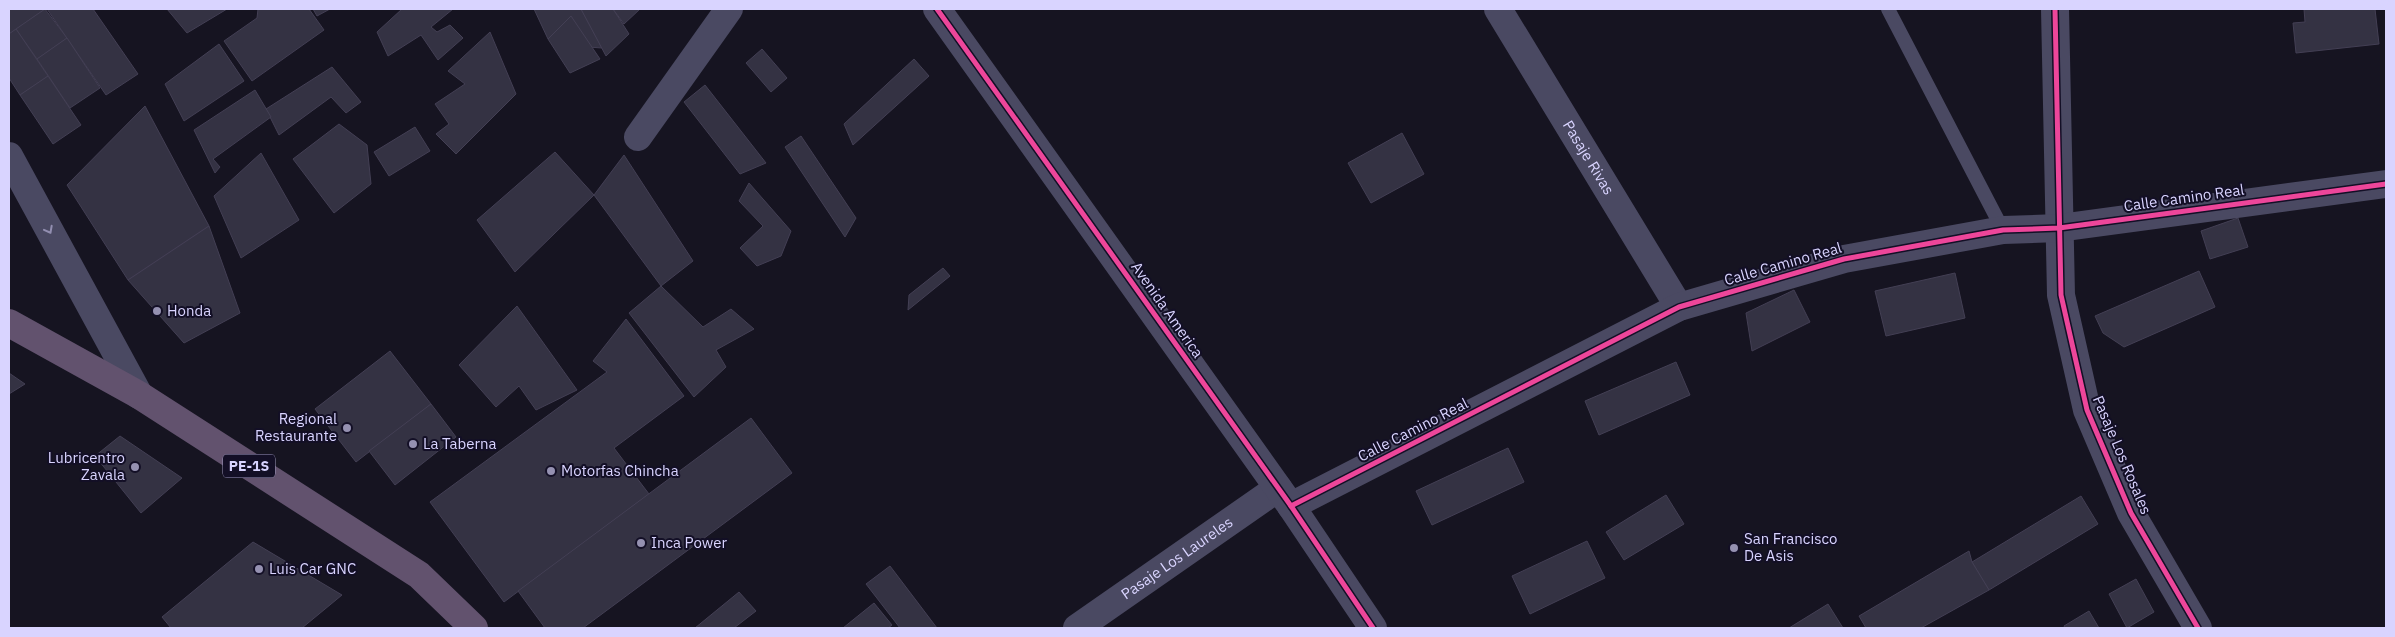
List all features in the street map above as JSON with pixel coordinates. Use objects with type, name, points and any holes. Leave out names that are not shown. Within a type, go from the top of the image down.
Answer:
[{"type":"highway","name":"PE-1S","points":[[9,323],[139,395],[419,575],[474,628]]},
{"type":"street","points":[[638,136],[729,9]]},
{"type":"street","name":"Avenida America","points":[[938,9],[1284,497],[1373,628]]},
{"type":"street","name":"Pasaje Rivas","points":[[1498,9],[1679,307]]},
{"type":"street","name":"Pasaje Los Rosales","points":[[2055,9],[2061,295],[2087,410],[2131,513],[2198,628]]},
{"type":"street","points":[[9,156],[139,395]]},
{"type":"street","name":"Calle Camino Real","points":[[1284,497],[1679,307],[1844,259],[2003,230],[2060,228],[2386,184]]},
{"type":"street","points":[[9,192],[34,202]]},
{"type":"street","name":"Pasaje Los Laureles","points":[[1076,628],[1284,497]]},
{"type":"lane","points":[[1888,9],[2003,230]]},
{"type":"building","points":[[9,9],[45,9],[9,34]]},
{"type":"building","points":[[45,9],[67,38],[37,59],[16,29]]},
{"type":"building","points":[[47,9],[93,9],[138,74],[106,95]]},
{"type":"building","points":[[167,9],[227,9],[187,33]]},
{"type":"building","points":[[258,9],[309,9],[324,30],[252,81],[224,41],[257,18]]},
{"type":"building","points":[[313,9],[330,9],[317,16]]},
{"type":"building","points":[[402,9],[453,9],[431,27],[437,32],[450,25],[463,38],[438,60],[421,35],[388,56],[377,32]]},
{"type":"building","points":[[534,9],[581,9],[602,48],[588,47],[571,16],[548,39]]},
{"type":"building","points":[[581,9],[613,9],[629,34],[606,56]]},
{"type":"building","points":[[613,9],[640,9],[624,24]]},
{"type":"building","points":[[2304,9],[2375,9],[2379,44],[2296,53],[2293,23],[2305,22]]},
{"type":"building","points":[[571,16],[600,59],[570,73],[548,39]]},
{"type":"building","points":[[16,29],[48,76],[20,95],[9,78],[9,34]]},
{"type":"building","points":[[490,32],[516,94],[456,154],[436,134],[449,124],[435,104],[465,84],[448,71]]},
{"type":"building","points":[[67,38],[100,88],[70,108],[37,59]]},
{"type":"building","points":[[219,44],[244,81],[184,121],[165,84]]},
{"type":"building","points":[[762,49],[787,78],[771,92],[746,63]]},
{"type":"building","points":[[914,59],[929,76],[853,145],[844,124]]},
{"type":"building","points":[[332,67],[361,102],[346,113],[331,97],[279,135],[266,109]]},
{"type":"building","points":[[48,76],[81,125],[53,144],[20,95]]},
{"type":"building","points":[[705,85],[766,163],[740,174],[684,102]]},
{"type":"building","points":[[255,90],[271,117],[213,159],[220,167],[215,173],[194,130]]},
{"type":"building","points":[[145,106],[209,226],[128,280],[67,185]]},
{"type":"building","points":[[339,124],[367,145],[371,184],[334,213],[293,159]]},
{"type":"building","points":[[415,127],[430,151],[389,176],[374,152]]},
{"type":"building","points":[[1402,133],[1424,174],[1371,203],[1348,163]]},
{"type":"building","points":[[801,136],[856,218],[845,237],[785,147]]},
{"type":"building","points":[[555,152],[594,195],[515,272],[477,220]]},
{"type":"building","points":[[261,153],[299,220],[241,258],[214,196]]},
{"type":"building","points":[[624,155],[693,261],[661,286],[594,195]]},
{"type":"building","points":[[749,183],[791,231],[781,256],[757,266],[740,248],[763,226],[739,201]]},
{"type":"building","points":[[2238,218],[2248,247],[2210,259],[2201,231]]},
{"type":"building","points":[[209,226],[240,313],[184,343],[128,280]]},
{"type":"building","points":[[943,268],[950,276],[908,310],[909,295]]},
{"type":"building","points":[[2199,271],[2215,307],[2124,347],[2103,333],[2095,316]]},
{"type":"building","points":[[1955,273],[1965,318],[1886,336],[1875,291]]},
{"type":"building","points":[[661,286],[703,327],[731,309],[754,329],[716,350],[726,367],[694,397],[629,313]]},
{"type":"building","points":[[1794,290],[1810,322],[1752,351],[1746,313]]},
{"type":"building","points":[[517,306],[577,390],[536,410],[519,386],[496,407],[459,365]]},
{"type":"building","name":"Motorfas Chincha","points":[[626,319],[684,396],[614,448],[649,494],[504,602],[430,502],[607,372],[593,361]]},
{"type":"building","points":[[390,351],[431,404],[356,462],[315,409]]},
{"type":"building","points":[[1676,362],[1690,395],[1599,435],[1585,401]]},
{"type":"building","points":[[9,373],[25,384],[9,394]]},
{"type":"building","name":"La Taberna","points":[[431,404],[456,437],[395,485],[369,451]]},
{"type":"building","name":"Inca Power","points":[[751,418],[792,473],[583,628],[545,628],[518,591]]},
{"type":"building","name":"Lubricentro Zavala","points":[[120,436],[182,478],[141,513],[95,456]]},
{"type":"building","points":[[1508,448],[1524,482],[1432,525],[1416,491]]},
{"type":"building","points":[[1666,495],[1684,524],[1624,560],[1606,532]]},
{"type":"building","points":[[2081,496],[2098,524],[1989,590],[1972,562]]},
{"type":"building","points":[[1587,541],[1605,578],[1530,614],[1512,576]]},
{"type":"building","name":"Luis Car GNC","points":[[253,542],[342,595],[302,628],[171,628],[162,617]]},
{"type":"building","points":[[1969,551],[1972,562],[1989,590],[1921,628],[1866,628],[1859,616]]},
{"type":"building","points":[[890,566],[937,628],[900,628],[866,584]]},
{"type":"building","points":[[2136,579],[2154,612],[2127,628],[2109,594]]},
{"type":"building","points":[[739,592],[756,611],[734,628],[695,628]]},
{"type":"building","points":[[874,603],[892,625],[888,628],[843,628]]},
{"type":"building","points":[[1828,604],[1843,628],[1789,628]]},
{"type":"building","points":[[2089,611],[2099,628],[2065,628],[2064,626]]},
{"type":"cycle path","points":[[937,9],[1291,506],[1373,628]]},
{"type":"cycle path","points":[[2055,9],[2061,295],[2087,410],[2131,513],[2198,628]]},
{"type":"cycle path","points":[[1291,506],[1679,307],[1844,259],[2003,230],[2059,228],[2386,184]]},
{"type":"place","name":"Honda","points":[[157,311]]},
{"type":"place","name":"Regional Restaurante","points":[[347,428]]},
{"type":"place","name":"La Taberna","points":[[413,444]]},
{"type":"place","name":"Lubricentro Zavala","points":[[135,467]]},
{"type":"place","name":"Motorfas Chincha","points":[[551,471]]},
{"type":"place","name":"Inca Power","points":[[641,543]]},
{"type":"place","name":"San Francisco De Asis","points":[[1734,548]]},
{"type":"place","name":"Luis Car GNC","points":[[259,569]]}]
